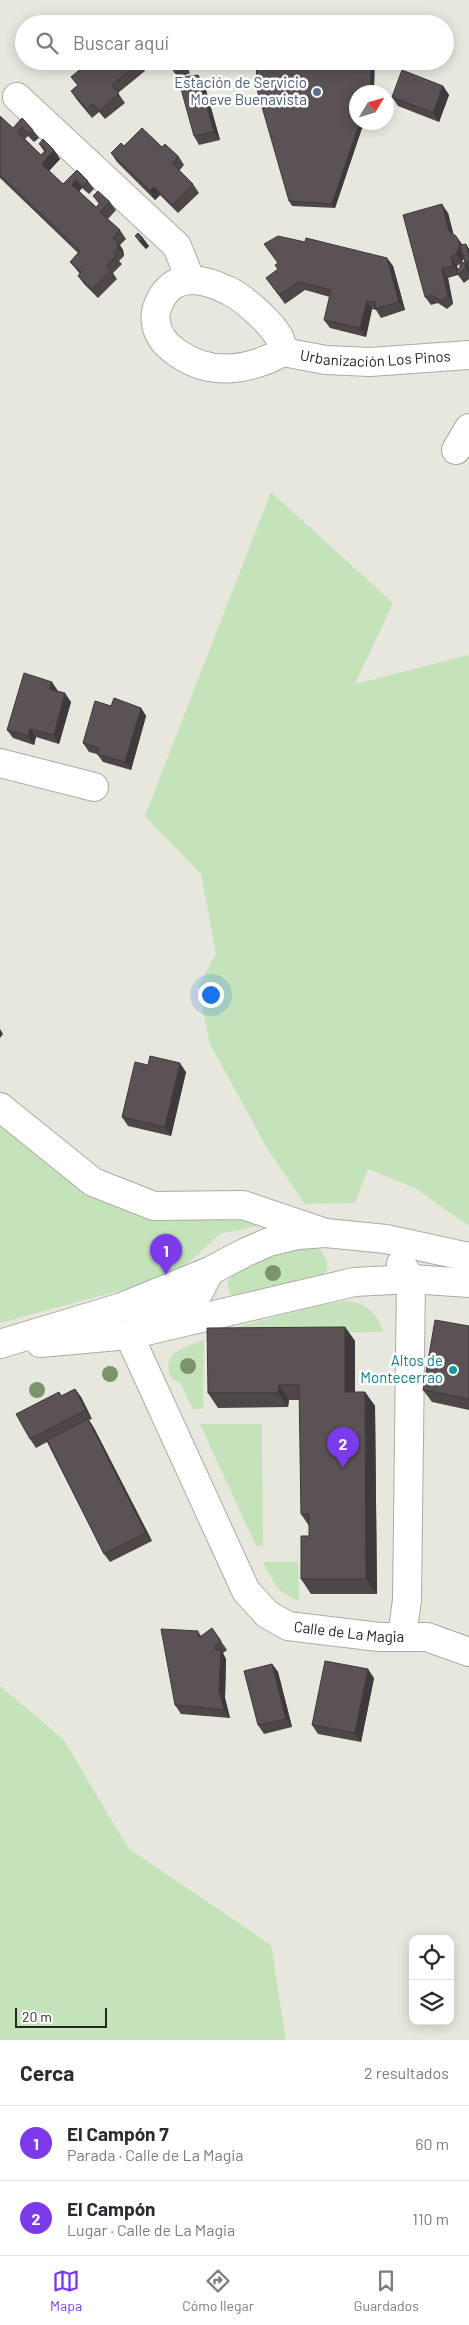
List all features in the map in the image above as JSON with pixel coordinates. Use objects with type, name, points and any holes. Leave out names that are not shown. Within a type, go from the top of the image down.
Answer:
[{"type":"street","points":[[17,97],[177,246],[190,279]]},
{"type":"street","name":"Urbanización Los Pinos","points":[[282,352],[280,338],[237,294],[210,282],[190,279],[175,283],[164,294],[157,306],[156,322],[165,344],[189,362],[212,369],[238,369],[266,361],[282,352],[326,360],[370,362],[469,355]]},
{"type":"street","points":[[0,763],[94,787]]},
{"type":"street","points":[[0,1107],[93,1182],[154,1206],[243,1205],[326,1233]]},
{"type":"street","points":[[0,1345],[122,1306],[210,1271],[270,1242],[298,1235],[326,1233],[386,1239],[469,1257]]},
{"type":"street","points":[[386,1239],[411,1279]]},
{"type":"street","points":[[129,1335],[168,1304],[199,1292],[210,1271]]},
{"type":"street","points":[[0,1345],[129,1335],[354,1282],[411,1279],[469,1283]]},
{"type":"street","name":"Calle de La Magia","points":[[129,1335],[246,1591],[267,1614],[288,1626],[335,1633],[402,1637],[407,1600],[411,1279]]},
{"type":"street","points":[[402,1637],[427,1637],[469,1652]]},
{"type":"green space","points":[[271,492],[393,603],[355,684],[469,655],[469,1226],[415,1188],[368,1169],[355,1203],[305,1204],[268,1150],[210,1044],[198,987],[216,954],[201,874],[145,816]]},
{"type":"green space","points":[[0,1121],[161,1218],[198,1219],[234,1215],[262,1225],[220,1234],[185,1266],[144,1284],[0,1323]]},
{"type":"green space","points":[[305,1248],[319,1249],[326,1260],[326,1271],[320,1279],[235,1298],[228,1290],[228,1282],[233,1274],[253,1262],[274,1254]]},
{"type":"green space","points":[[343,1301],[358,1303],[369,1309],[374,1313],[383,1332],[220,1334],[219,1332],[316,1306]]},
{"type":"green space","points":[[204,1340],[203,1409],[193,1409],[180,1382],[172,1380],[169,1363],[171,1357],[176,1352]]},
{"type":"green space","points":[[200,1424],[262,1424],[263,1546],[256,1546]]},
{"type":"green space","points":[[263,1562],[298,1562],[299,1600],[286,1595],[276,1586]]},
{"type":"green space","points":[[0,1686],[64,1740],[128,1848],[271,1945],[286,2040],[0,2040]]},
{"type":"building","points":[[79,70],[130,70],[112,85],[119,94],[100,111],[93,104],[87,109],[71,91],[78,85],[71,77]]},
{"type":"building","points":[[257,70],[371,70],[371,85],[349,85],[349,130],[357,130],[332,204],[289,201],[256,86]]},
{"type":"building","points":[[402,70],[443,86],[433,113],[394,98],[394,92]]},
{"type":"building","points":[[198,75],[214,132],[194,136],[178,78]]},
{"type":"building","points":[[0,116],[13,128],[22,118],[33,130],[29,134],[22,127],[17,132],[41,155],[46,150],[39,144],[43,139],[54,150],[42,164],[63,184],[77,170],[88,181],[83,186],[76,180],[72,185],[96,207],[100,203],[93,196],[98,191],[110,202],[100,212],[120,230],[113,238],[117,241],[118,248],[113,253],[116,256],[106,266],[111,271],[92,289],[78,276],[81,272],[70,262],[80,251],[0,175]]},
{"type":"building","points":[[142,128],[162,147],[165,144],[179,157],[172,163],[193,184],[172,205],[154,187],[150,191],[111,153],[121,143],[124,146]]},
{"type":"building","points":[[442,204],[449,231],[456,236],[460,245],[456,254],[451,257],[453,266],[442,269],[448,296],[441,301],[432,295],[425,297],[403,215]]},
{"type":"building","points":[[138,233],[143,238],[140,241],[135,236]]},
{"type":"building","points":[[278,236],[305,242],[306,238],[387,258],[399,302],[376,309],[375,302],[367,301],[360,328],[324,320],[331,290],[299,282],[279,295],[266,278],[278,269],[275,265],[278,263],[264,244]]},
{"type":"building","points":[[466,244],[469,261],[465,262],[460,245]]},
{"type":"building","points":[[465,262],[466,268],[458,275],[457,270],[460,268],[460,263]]},
{"type":"building","points":[[24,673],[52,682],[49,689],[65,693],[54,735],[30,729],[28,736],[7,730]]},
{"type":"building","points":[[114,698],[141,708],[125,762],[97,754],[99,748],[83,743],[95,701],[111,706]]},
{"type":"building","points":[[150,1056],[180,1063],[165,1127],[122,1117],[135,1062],[148,1065]]},
{"type":"building","name":"Altos de Montecerrao","points":[[435,1320],[469,1326],[469,1399],[423,1390]]},
{"type":"building","points":[[345,1327],[345,1392],[365,1392],[366,1579],[301,1579],[301,1536],[309,1536],[309,1514],[301,1514],[299,1385],[279,1385],[278,1393],[208,1393],[207,1328]]},
{"type":"building","points":[[75,1389],[86,1410],[30,1439],[16,1414],[59,1392],[61,1396]]},
{"type":"building","points":[[88,1419],[146,1533],[104,1554],[47,1440]]},
{"type":"building","points":[[212,1628],[221,1641],[215,1646],[216,1650],[221,1650],[219,1690],[224,1710],[175,1705],[161,1629],[198,1631],[198,1636],[200,1637]]},
{"type":"building","points":[[325,1661],[368,1669],[355,1733],[312,1725]]},
{"type":"building","points":[[272,1664],[286,1719],[258,1725],[244,1671]]},
{"type":"place","name":"Estación de Servicio Moeve Buenavista","points":[[317,92]]},
{"type":"place","name":"El Campón 7","points":[[166,1275]]},
{"type":"place","name":"Altos de Montecerrao","points":[[453,1370]]},
{"type":"place","name":"El Campón","points":[[343,1468]]}]
